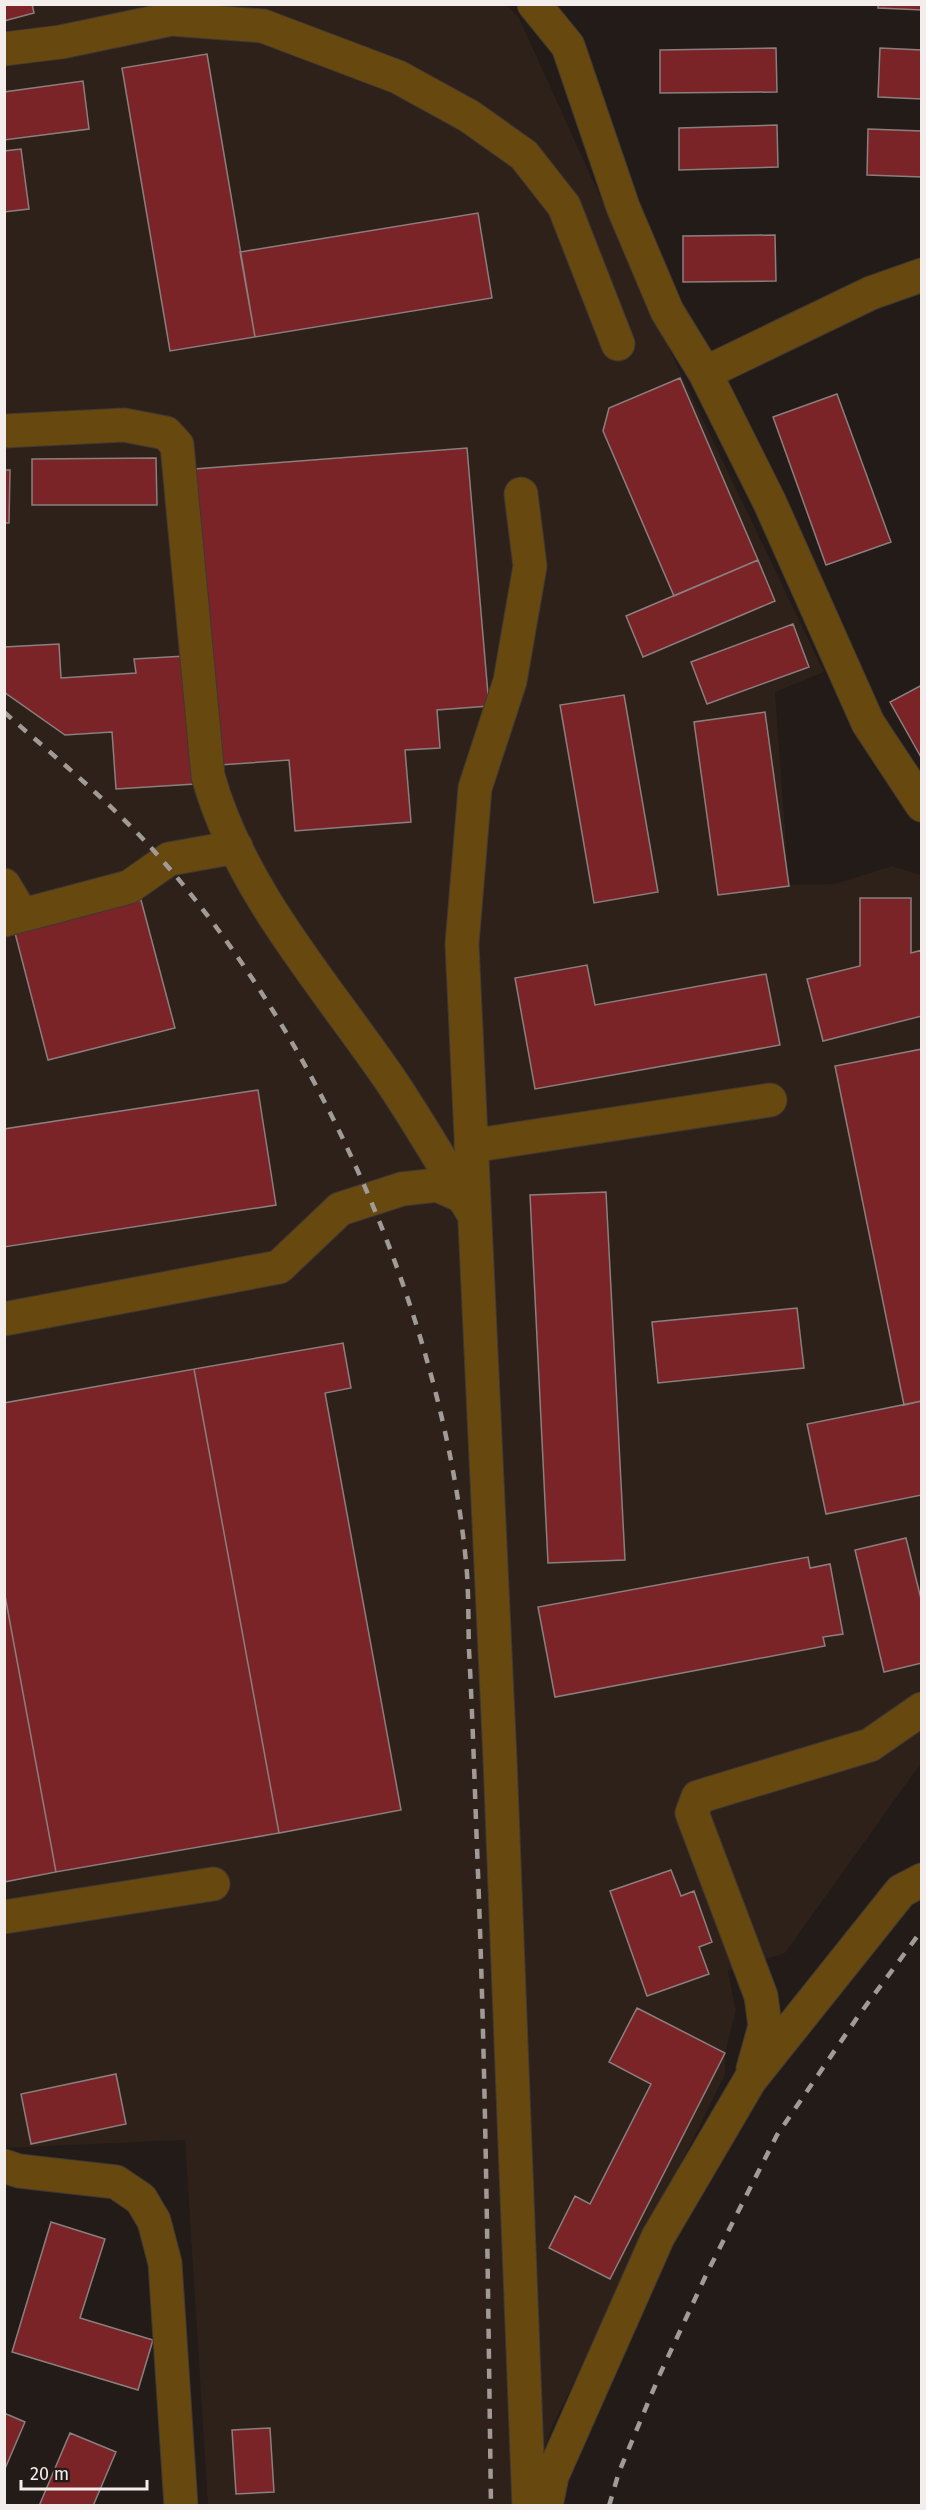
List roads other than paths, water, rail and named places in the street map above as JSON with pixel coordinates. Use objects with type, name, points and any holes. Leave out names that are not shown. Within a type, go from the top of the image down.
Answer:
[{"type":"street","points":[[534,4],[568,46],[623,207],[667,311],[705,373],[770,503],[868,723],[921,805]]},
{"type":"street","points":[[4,49],[61,42],[171,19],[263,26],[398,77],[468,116],[524,155],[564,206],[618,344]]},
{"type":"street","points":[[705,373],[871,293],[921,275]]},
{"type":"street","points":[[4,431],[124,425],[166,433],[177,445],[208,776],[219,814],[271,912],[390,1080],[469,1206]]},
{"type":"street","points":[[521,494],[530,566],[510,681],[475,788],[462,944],[471,1146],[469,1206],[500,1759],[529,2505]]},
{"type":"street","points":[[4,885],[13,917],[129,887],[169,859],[236,847]]},
{"type":"street","points":[[471,1146],[770,1100]]},
{"type":"street","points":[[4,1319],[279,1267],[340,1209],[402,1189],[437,1185],[469,1206]]},
{"type":"street","points":[[750,2080],[765,2026],[761,1996],[692,1813],[698,1797],[870,1745],[921,1709]]},
{"type":"street","points":[[546,2505],[552,2476],[658,2237],[750,2080],[911,1885],[921,1865]]},
{"type":"street","points":[[4,1917],[213,1884]]},
{"type":"street","points":[[4,2166],[19,2171],[116,2182],[141,2199],[154,2221],[165,2263],[181,2505]]},
{"type":"railway","points":[[4,712],[100,797],[154,851],[214,924],[269,1005],[319,1092],[363,1183],[401,1277],[430,1373],[453,1468],[468,1584],[483,2031],[491,2506]]},
{"type":"railway","points":[[609,2506],[619,2472],[660,2374],[708,2271],[777,2135],[859,2015],[922,1930]]}]
